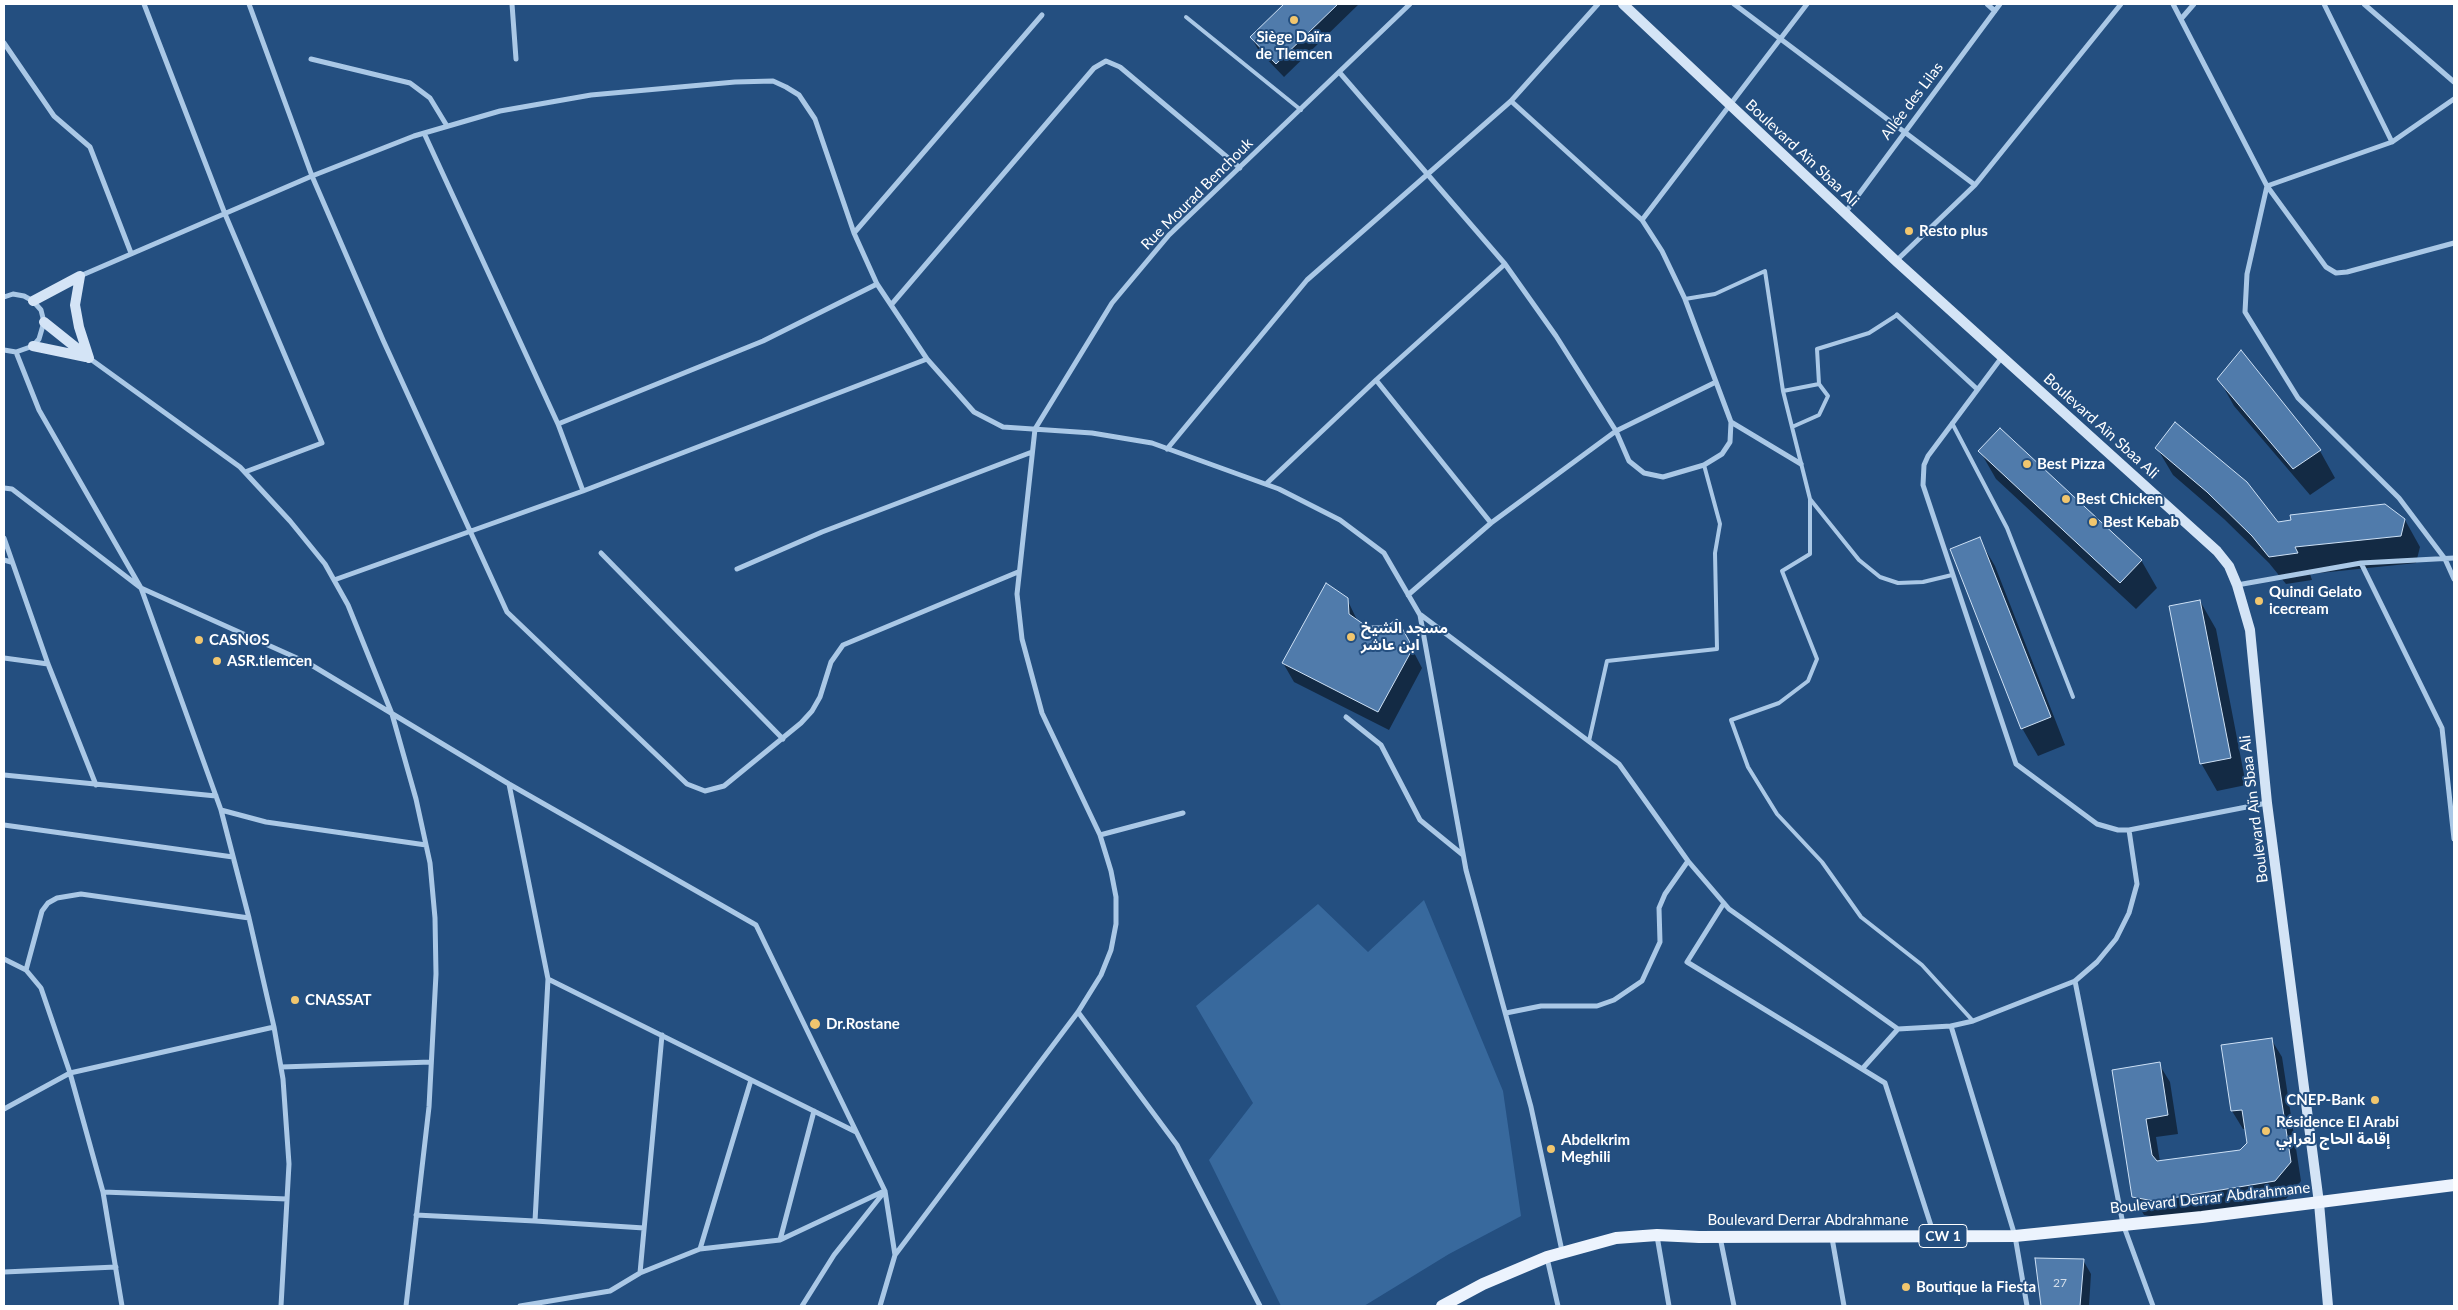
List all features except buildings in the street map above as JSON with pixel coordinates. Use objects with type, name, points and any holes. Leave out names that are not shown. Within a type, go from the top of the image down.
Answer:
[{"type":"main road","name":"Boulevard Aïn Sbaa Ali","points":[[1623,4],[1896,261],[2217,551],[2229,566],[2237,584],[2250,630],[2267,803],[2319,1202],[2328,1306]]},
{"type":"main road","points":[[34,301],[80,276]]},
{"type":"main road","points":[[80,276],[76,305],[79,327],[89,358]]},
{"type":"main road","points":[[44,322],[89,358]]},
{"type":"main road","points":[[33,346],[89,358]]},
{"type":"main road","name":"Boulevard Derrar Abdrahmane","points":[[1442,1306],[1483,1284],[1547,1257],[1616,1238],[1656,1235],[1720,1237],[1832,1235],[2015,1236],[2319,1202],[2454,1184]]},
{"type":"street","points":[[144,4],[225,214],[322,443],[246,472]]},
{"type":"street","points":[[249,4],[312,176],[383,340],[507,612],[688,784],[699,790],[718,789],[784,738],[812,711],[820,697],[831,662],[843,645],[1018,572]]},
{"type":"street","points":[[512,4],[516,59]]},
{"type":"street","name":"Rue Mourad Benchouk","points":[[1035,429],[1112,303],[1169,235],[1410,4]]},
{"type":"street","points":[[1167,449],[1307,280],[1511,101],[1598,4]]},
{"type":"street","points":[[1734,4],[1975,185]]},
{"type":"street","points":[[1642,220],[1807,4]]},
{"type":"street","points":[[1986,4],[1995,11]]},
{"type":"street","name":"Allée des Lilas","points":[[1845,213],[2000,4]]},
{"type":"street","points":[[1896,261],[1975,185],[2121,4]]},
{"type":"street","points":[[2173,4],[2267,186],[2326,267],[2336,273],[2347,272],[2454,243]]},
{"type":"street","points":[[2181,19],[2194,4]]},
{"type":"street","points":[[2324,4],[2392,142]]},
{"type":"street","points":[[2364,4],[2454,82]]},
{"type":"street","points":[[854,234],[1042,15]]},
{"type":"street","points":[[4,43],[54,116],[90,147],[131,253]]},
{"type":"street","points":[[311,59],[410,83],[430,98],[447,126]]},
{"type":"street","points":[[891,305],[1094,68],[1106,61],[1120,67],[1240,168]]},
{"type":"street","points":[[1340,72],[1505,264],[1556,336],[1616,431],[1629,462],[1644,473],[1663,477],[1704,465],[1722,454],[1730,442],[1731,422],[1685,299],[1662,251],[1642,220],[1511,101]]},
{"type":"street","points":[[80,276],[312,176],[424,133],[500,111],[591,95],[735,82],[773,81],[799,95],[816,119],[854,234],[877,284],[927,359],[974,412],[987,421],[1002,427],[1092,432],[1152,443],[1266,484],[1340,520],[1384,553],[1420,615],[1464,855],[1531,1107],[1562,1252]]},
{"type":"street","points":[[2267,186],[2392,142],[2454,99]]},
{"type":"street","points":[[424,133],[558,424],[583,491]]},
{"type":"street","points":[[2267,186],[2246,280],[2246,312],[2298,398],[2399,498],[2445,558],[2454,579]]},
{"type":"street","points":[[1266,484],[1376,380],[1505,264]]},
{"type":"street","points":[[558,424],[763,341],[877,284]]},
{"type":"street","points":[[4,297],[13,294],[24,296],[34,301],[41,310],[44,322],[39,339],[33,346],[16,352],[4,350]]},
{"type":"street","points":[[1897,315],[1977,389]]},
{"type":"street","points":[[16,352],[39,410],[141,588],[220,810],[249,918],[274,1027],[281,1067],[289,1164],[280,1306]]},
{"type":"street","points":[[2002,357],[1928,456],[1923,475],[1925,495],[2016,764],[2097,824],[2107,828],[2129,830],[2267,803]]},
{"type":"street","points":[[89,358],[246,472],[290,521],[325,564],[348,605],[392,714],[426,845],[435,918],[436,974],[428,1107],[406,1306]]},
{"type":"street","points":[[334,580],[583,491],[927,359]]},
{"type":"street","points":[[1376,380],[1491,523]]},
{"type":"street","points":[[1408,595],[1491,523],[1616,431],[1716,382]]},
{"type":"street","points":[[1731,422],[1801,464]]},
{"type":"street","points":[[880,1306],[895,1255],[1078,1012],[1101,975],[1111,950],[1116,924],[1116,897],[1111,871],[1100,835],[1042,713],[1022,638],[1017,594],[1018,572],[1035,429]]},
{"type":"street","points":[[737,569],[822,532],[1032,452]]},
{"type":"street","points":[[4,488],[12,490],[141,588],[308,663],[509,784],[756,926],[885,1191],[895,1255]]},
{"type":"street","points":[[4,538],[48,664],[96,785]]},
{"type":"street","points":[[601,553],[784,738]]},
{"type":"street","points":[[2237,584],[2361,563],[2454,558]]},
{"type":"street","points":[[4,560],[11,562]]},
{"type":"street","points":[[2361,563],[2442,728],[2454,839]]},
{"type":"street","points":[[1420,615],[1619,764],[1688,861],[1730,909],[1898,1029],[1951,1026],[1973,1021],[2075,981],[2098,962],[2116,939],[2130,913],[2137,884],[2129,830]]},
{"type":"street","points":[[4,658],[48,664]]},
{"type":"street","points":[[1346,718],[1381,745],[1420,820],[1464,855]]},
{"type":"street","points":[[4,775],[216,796]]},
{"type":"street","points":[[509,784],[548,979],[535,1221]]},
{"type":"street","points":[[220,810],[266,822],[426,845]]},
{"type":"street","points":[[1100,835],[1183,813]]},
{"type":"street","points":[[4,825],[233,857]]},
{"type":"street","points":[[1506,1013],[1541,1006],[1598,1006],[1614,1000],[1642,981],[1660,942],[1659,908],[1665,894],[1688,861]]},
{"type":"street","points":[[26,970],[42,911],[48,903],[68,895],[81,894],[249,918]]},
{"type":"street","points":[[1724,903],[1687,962],[1885,1083],[1934,1235]]},
{"type":"street","points":[[4,959],[26,970],[41,988],[70,1073],[103,1192],[122,1306]]},
{"type":"street","points":[[548,979],[856,1132]]},
{"type":"street","points":[[2075,981],[2123,1224],[2152,1306]]},
{"type":"street","points":[[1078,1012],[1177,1145],[1260,1306]]},
{"type":"street","points":[[1951,1026],[2015,1236],[2027,1306]]},
{"type":"street","points":[[4,1110],[70,1073],[274,1027]]},
{"type":"street","points":[[1863,1068],[1898,1029]]},
{"type":"street","points":[[640,1273],[662,1035]]},
{"type":"street","points":[[281,1067],[431,1062]]},
{"type":"street","points":[[700,1249],[752,1080]]},
{"type":"street","points":[[780,1240],[814,1111]]},
{"type":"street","points":[[520,1306],[555,1303],[610,1291],[640,1273],[700,1249],[780,1240],[885,1191]]},
{"type":"street","points":[[802,1306],[834,1255],[885,1191]]},
{"type":"street","points":[[103,1192],[287,1199]]},
{"type":"street","points":[[416,1215],[644,1228]]},
{"type":"street","points":[[1656,1235],[1669,1306]]},
{"type":"street","points":[[1832,1235],[1844,1306]]},
{"type":"street","points":[[1720,1237],[1734,1306]]},
{"type":"street","points":[[1547,1257],[1558,1306]]},
{"type":"street","points":[[4,1272],[116,1267]]},
{"type":"lane","points":[[1186,17],[1300,110]]},
{"type":"lane","points":[[1685,299],[1715,294],[1765,271],[1783,391],[1810,499],[1810,554],[1782,571],[1817,659],[1808,681],[1779,703],[1731,720],[1748,767],[1778,814],[1822,862],[1861,917],[1922,965],[1973,1021]]},
{"type":"lane","points":[[1792,427],[1819,415],[1828,396],[1819,384],[1817,349],[1869,334],[1897,315]]},
{"type":"lane","points":[[1783,391],[1819,384]]},
{"type":"lane","points":[[1952,423],[2007,528],[2073,697]]},
{"type":"lane","points":[[1589,740],[1607,660],[1717,649],[1715,553],[1720,524],[1704,465]]},
{"type":"lane","points":[[1810,499],[1859,560],[1880,577],[1898,583],[1923,582],[1952,575]]},
{"type":"shaded area","points":[[1424,900],[1503,1091],[1521,1216],[1449,1254],[1364,1306],[1281,1306],[1209,1160],[1253,1103],[1196,1006],[1318,904],[1368,952]]},
{"type":"place","name":"Siège Daïra de Tlemcen","points":[[1294,20]]},
{"type":"place","name":"Resto plus","points":[[1909,231]]},
{"type":"place","name":"Best Pizza","points":[[2027,464]]},
{"type":"place","name":"Best Chicken","points":[[2066,499]]},
{"type":"place","name":"Best Kebab","points":[[2093,522]]},
{"type":"place","name":"Quindi Gelato icecream","points":[[2259,601]]},
{"type":"place","name":"مسجد الشيخ ابن عاشر","points":[[1351,637]]},
{"type":"place","name":"CASNOS","points":[[199,640]]},
{"type":"place","name":"ASR.tlemcen","points":[[217,661]]},
{"type":"place","name":"CNASSAT","points":[[295,1000]]},
{"type":"place","name":"Dr.Rostane","points":[[815,1024]]},
{"type":"place","name":"CNEP-Bank","points":[[2375,1100]]},
{"type":"place","name":"Résidence El Arabi إقامة الحاج لعرابي","points":[[2266,1131]]},
{"type":"place","name":"Abdelkrim Meghili","points":[[1551,1149]]},
{"type":"place","name":"Boutique la Fiesta","points":[[1906,1287]]}]
